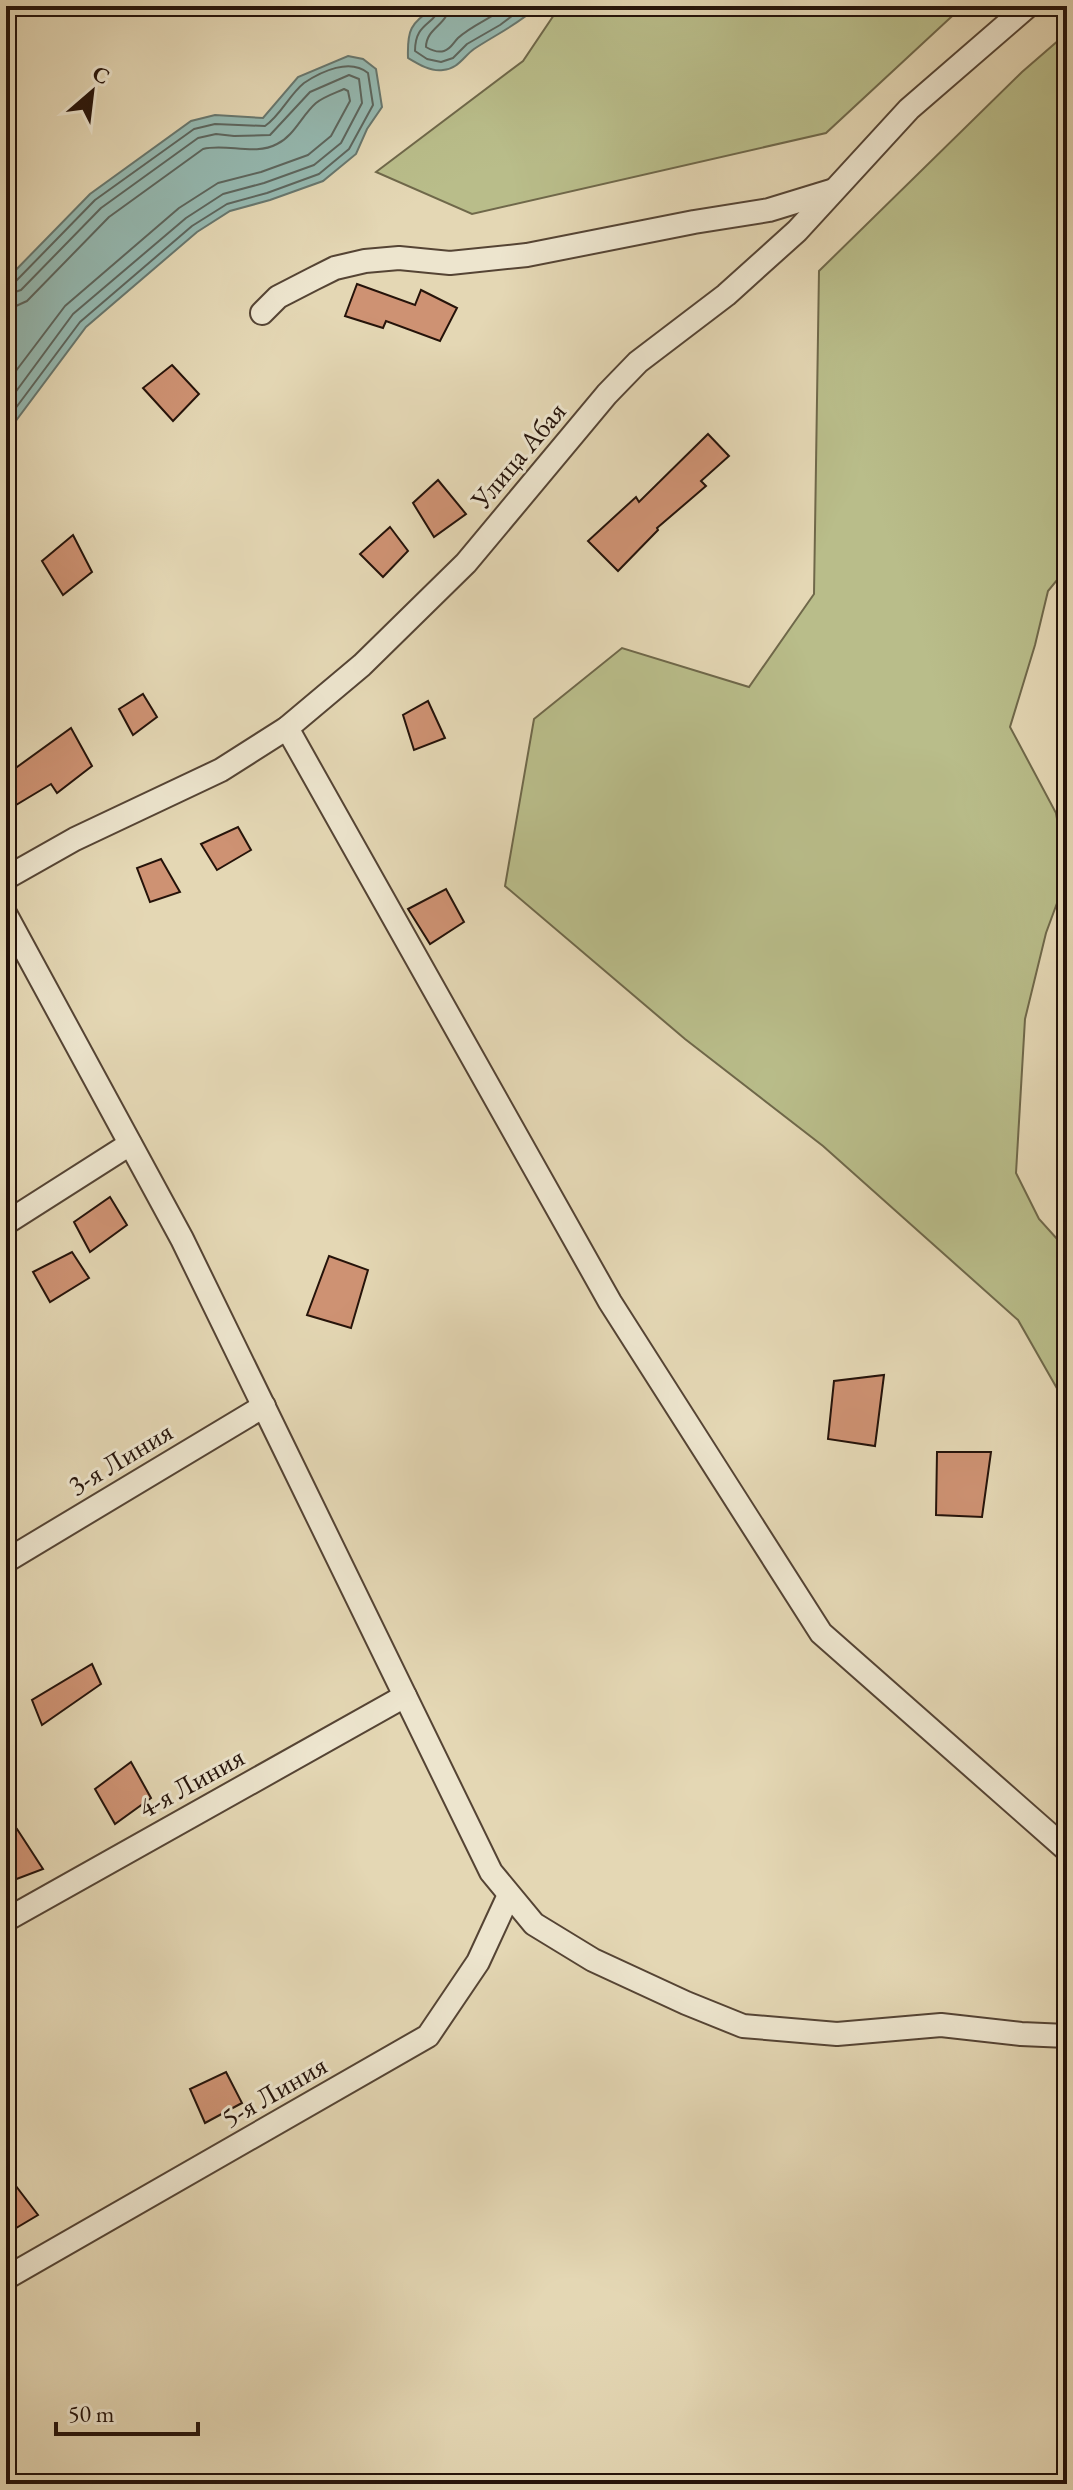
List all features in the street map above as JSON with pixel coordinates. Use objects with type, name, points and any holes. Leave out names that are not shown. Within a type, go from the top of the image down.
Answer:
[{"type":"street","name":"Улица Абая","points":[[6,878],[75,839],[221,770],[287,728],[362,665],[466,563],[607,394],[638,362],[726,295],[797,231],[909,109],[1028,6]]},
{"type":"street","points":[[262,313],[278,297],[335,268],[365,261],[399,258],[450,263],[527,255],[769,210],[834,190]]},
{"type":"street","points":[[287,728],[610,1302],[821,1633],[1067,1850]]},
{"type":"street","points":[[6,915],[182,1239],[491,1872],[534,1924],[593,1960],[743,2026],[837,2034],[941,2025],[1067,2036]]},
{"type":"street","points":[[6,1223],[130,1144]]},
{"type":"street","name":"3-я Линия","points":[[6,1561],[264,1406]]},
{"type":"street","name":"4-я Линия","points":[[6,1920],[405,1696]]},
{"type":"street","name":"5-я Линия","points":[[6,2278],[428,2036],[478,1962],[509,1895]]},
{"type":"green space","points":[[560,6],[963,6],[826,133],[472,214],[376,172],[523,61]]},
{"type":"green space","points":[[1067,33],[1067,568],[1048,591],[1010,727],[1056,813],[1067,876],[1046,933],[1025,1019],[1016,1173],[1039,1219],[1067,1250],[1067,1406],[1018,1320],[823,1146],[685,1039],[505,886],[534,719],[622,648],[749,687],[814,594],[819,271],[1022,72]]},
{"type":"water","points":[[435,6],[538,6],[474,49],[456,65],[438,70],[408,58],[408,39],[412,28]]},
{"type":"water","points":[[348,56],[363,59],[376,69],[382,107],[367,129],[356,154],[323,181],[230,211],[197,232],[86,327],[6,434],[6,280],[90,194],[191,121],[215,115],[263,118],[298,77]]},
{"type":"building","points":[[357,284],[415,305],[421,290],[457,308],[440,341],[386,321],[383,328],[345,316]]},
{"type":"building","points":[[172,365],[199,394],[173,421],[143,388]]},
{"type":"building","points":[[708,434],[729,456],[701,481],[706,486],[657,528],[618,571],[588,541],[636,497],[639,502]]},
{"type":"building","points":[[438,480],[466,514],[434,537],[413,503]]},
{"type":"building","points":[[390,527],[408,551],[383,577],[360,554]]},
{"type":"building","points":[[73,535],[92,572],[63,595],[42,561]]},
{"type":"building","points":[[143,694],[157,717],[133,735],[119,709]]},
{"type":"building","points":[[428,701],[445,738],[414,750],[403,715]]},
{"type":"building","points":[[71,728],[92,766],[57,793],[51,784],[6,811],[6,775]]},
{"type":"building","points":[[238,827],[251,850],[217,870],[201,844]]},
{"type":"building","points":[[161,859],[180,892],[150,902],[137,868]]},
{"type":"building","points":[[446,889],[464,922],[430,944],[408,909]]},
{"type":"building","points":[[110,1197],[127,1225],[90,1252],[74,1222]]},
{"type":"building","points":[[72,1252],[89,1278],[50,1302],[33,1272]]},
{"type":"building","points":[[329,1256],[368,1270],[351,1328],[307,1315]]},
{"type":"building","points":[[884,1375],[875,1446],[828,1439],[834,1381]]},
{"type":"building","points":[[937,1452],[991,1452],[982,1517],[936,1515]]},
{"type":"building","points":[[92,1664],[101,1684],[42,1725],[32,1700]]},
{"type":"building","points":[[131,1762],[151,1798],[115,1824],[95,1789]]},
{"type":"building","points":[[17,1829],[43,1869],[6,1883],[6,1834]]},
{"type":"building","points":[[226,2072],[242,2103],[205,2123],[190,2089]]},
{"type":"building","points":[[6,2173],[38,2215],[6,2234]]}]
